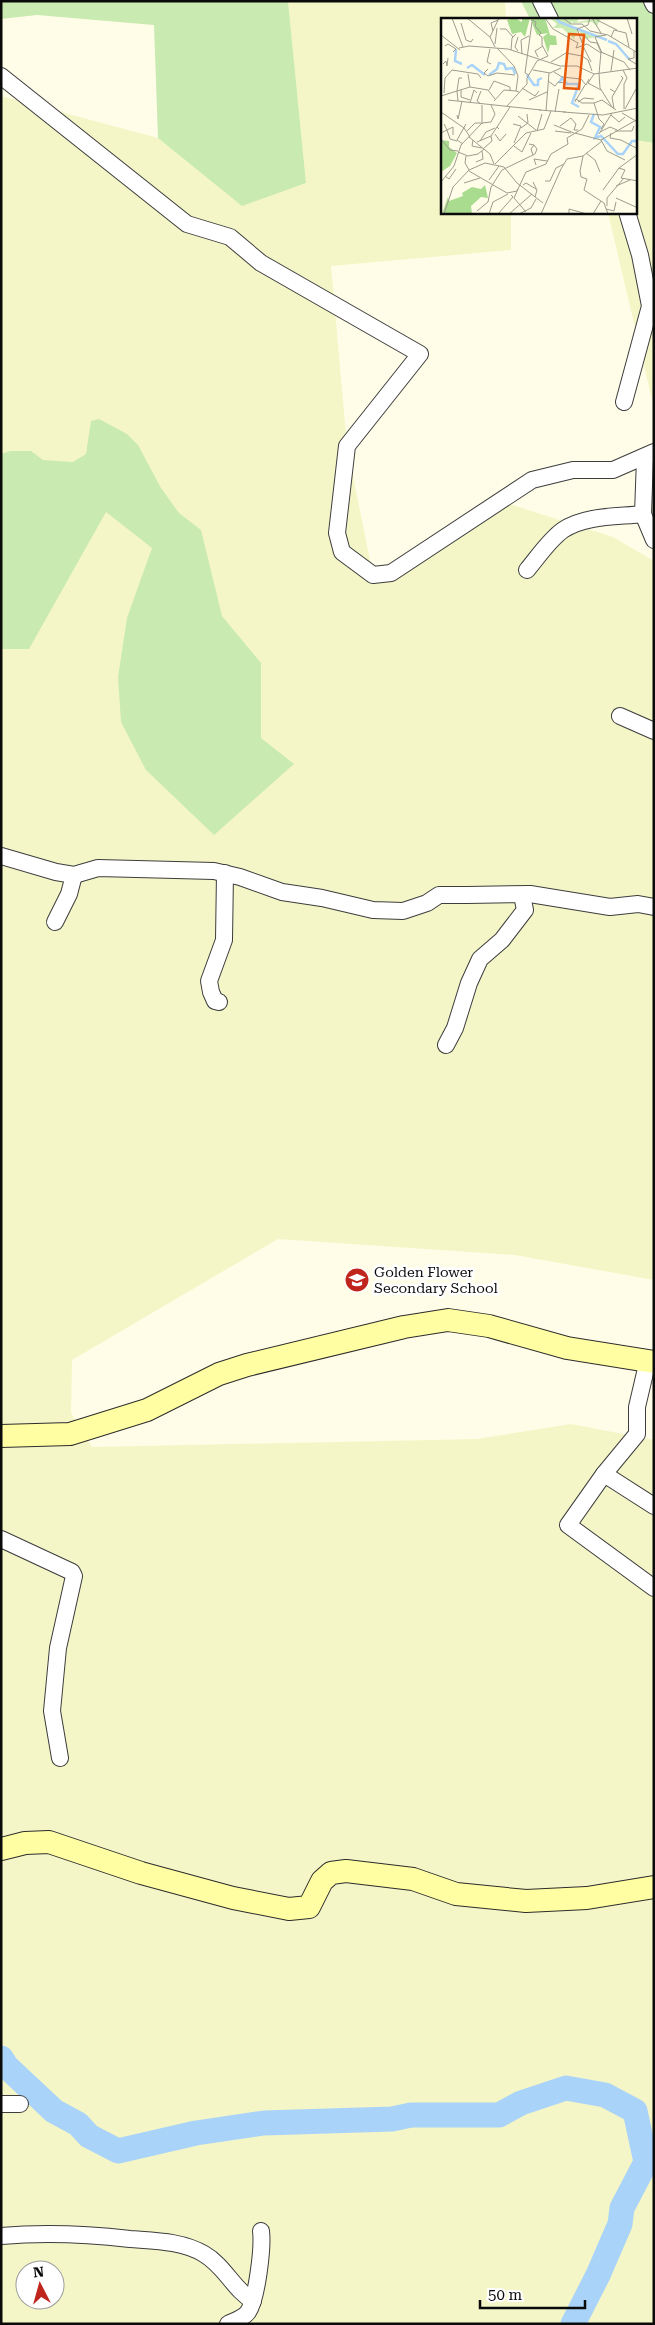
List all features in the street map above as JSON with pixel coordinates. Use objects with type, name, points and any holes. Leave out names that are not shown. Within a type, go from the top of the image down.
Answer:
[{"type":"street","points":[[541,1],[550,18]]},
{"type":"street","points":[[1,76],[187,224],[230,237],[261,263],[420,354],[347,446],[337,533],[342,552],[373,576],[391,573],[532,480],[573,470],[613,470],[649,455],[643,514],[654,540]]},
{"type":"street","points":[[624,402],[650,306],[640,255],[628,214]]},
{"type":"street","points":[[527,570],[546,547],[564,530],[594,519],[643,514]]},
{"type":"street","points":[[620,716],[654,731]]},
{"type":"street","points":[[1,856],[56,872],[74,875],[98,868],[225,873],[282,892],[373,910],[403,911],[439,896],[522,895],[610,907],[638,904],[654,907]]},
{"type":"street","points":[[219,1002],[215,1001],[211,992],[210,981],[224,940],[225,873]]},
{"type":"street","points":[[55,922],[69,894],[74,875]]},
{"type":"street","points":[[446,1045],[456,1028],[469,984],[480,959],[502,940],[525,910],[522,895]]},
{"type":"street","points":[[1,1436],[70,1434],[147,1410],[219,1374],[247,1364],[404,1327],[448,1320],[489,1326],[567,1348],[651,1361],[637,1407],[637,1434],[604,1474],[568,1525],[654,1588]]},
{"type":"street","points":[[604,1474],[654,1506]]},
{"type":"street","points":[[1,1539],[72,1572],[74,1576],[58,1648],[52,1710],[60,1758]]},
{"type":"street","points":[[1,1849],[25,1843],[49,1842],[178,1883],[233,1898],[289,1909],[309,1907],[322,1881],[331,1873],[346,1870],[413,1879],[456,1894],[526,1901],[587,1898],[654,1887]]},
{"type":"street","points":[[1,2104],[20,2104]]},
{"type":"street","points":[[228,2324],[248,2313],[253,2301],[263,2246],[261,2231]]},
{"type":"street","points":[[1,2236],[35,2233],[80,2234],[175,2243],[204,2254],[222,2266],[242,2295],[253,2301]]},
{"type":"green space","points":[[1,1],[288,1],[306,183],[242,206],[158,138],[154,25],[37,15],[1,19]]},
{"type":"green space","points":[[288,1],[505,1],[506,18],[441,18],[441,214],[511,214],[511,250],[331,266],[347,446],[373,575],[500,501],[613,537],[654,561],[654,1280],[515,1255],[278,1239],[72,1360],[71,1413],[92,1447],[477,1439],[571,1424],[654,1440],[654,2324],[1,2324],[1,96],[158,138],[242,205],[306,183]]},
{"type":"green space","points":[[521,1],[654,1],[654,143],[638,140],[638,18],[530,18]]},
{"type":"green space","points":[[638,140],[654,143],[654,408],[608,214],[638,214]]},
{"type":"green space","points":[[99,419],[127,434],[138,445],[161,488],[179,513],[201,530],[222,616],[261,663],[261,738],[294,764],[214,835],[146,770],[121,722],[118,677],[127,618],[152,548],[106,512],[29,649],[1,649],[1,454],[10,451],[31,451],[43,460],[73,462],[86,454],[91,421]]},
{"type":"waterway","points":[[1,2058],[7,2067],[54,2111],[78,2124],[89,2136],[118,2151],[196,2133],[264,2123],[392,2119],[411,2115],[499,2115],[521,2103],[566,2088],[605,2095],[635,2111],[646,2162],[622,2208],[620,2224],[598,2275],[573,2324]]},
{"type":"place","name":"Golden Flower Secondary School","points":[[357,1280]]}]
